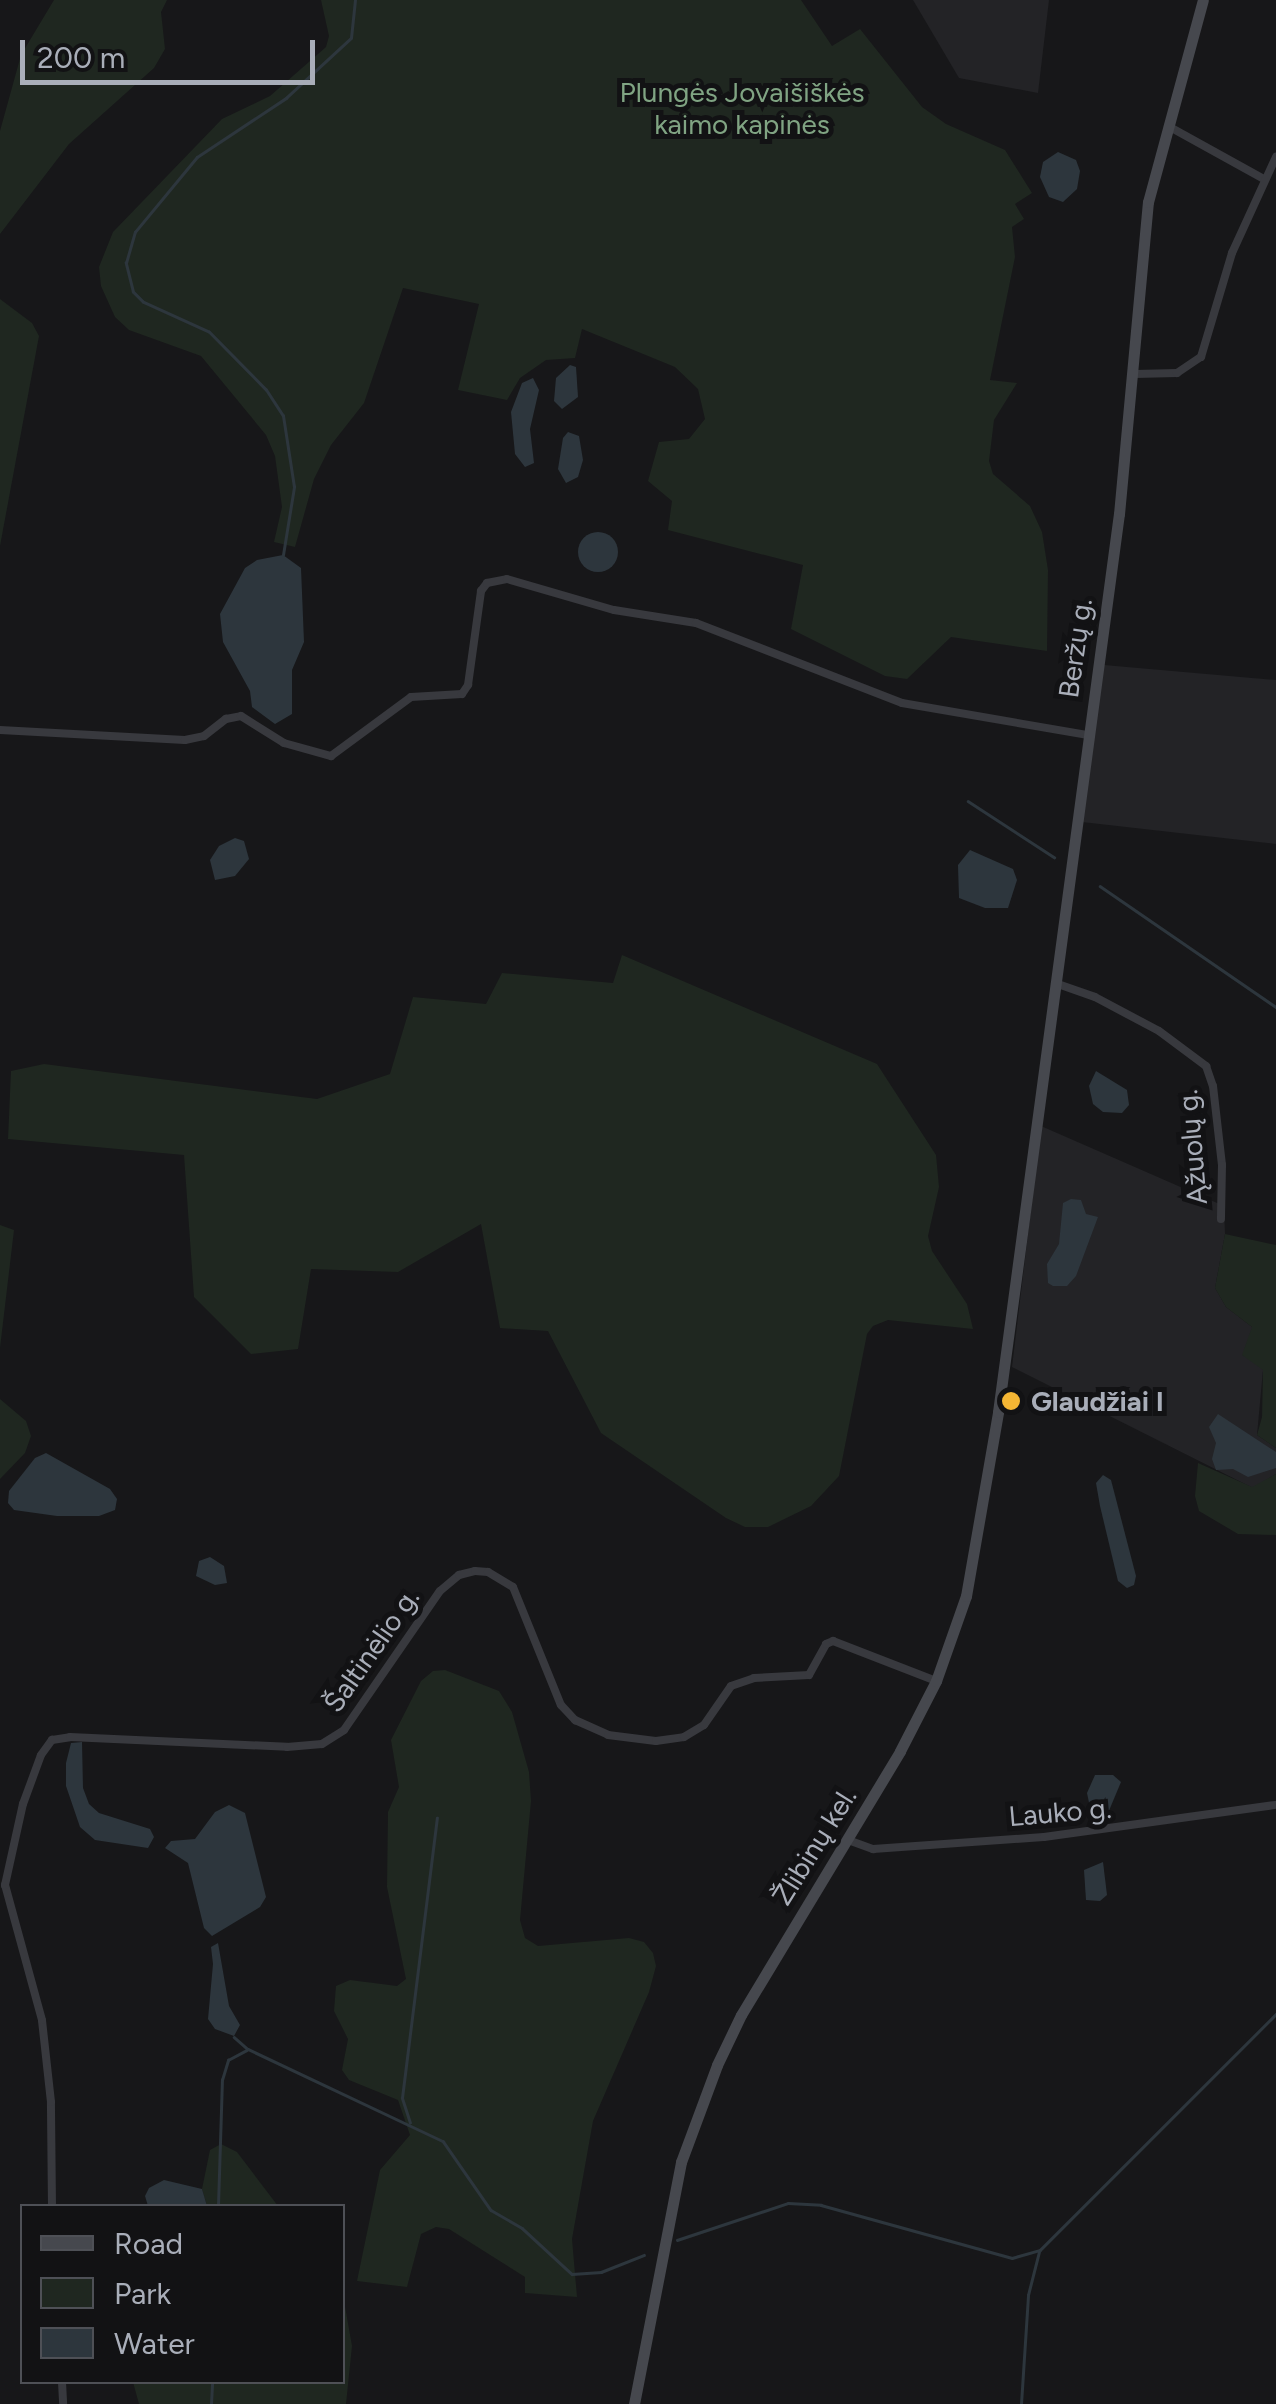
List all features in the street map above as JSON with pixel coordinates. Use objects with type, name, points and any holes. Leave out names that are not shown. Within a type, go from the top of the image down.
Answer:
[{"type":"main road","name":"Beržų g.","points":[[1011,1306],[1135,374],[1144,233],[1167,126],[1203,0]]},
{"type":"main road","name":"Žlibinų kel.","points":[[634,2404],[666,2224],[699,2109],[741,2015],[848,1840],[936,1681],[971,1572],[1011,1306]]},
{"type":"street","points":[[1167,126],[1264,179]]},
{"type":"street","points":[[1135,374],[1177,373],[1201,357],[1222,280],[1276,157]]},
{"type":"street","points":[[0,730],[184,740],[204,736],[226,719],[241,716],[284,743],[331,756],[411,697],[462,694],[468,685],[481,591],[488,582],[508,579],[614,610],[696,622],[902,703],[1088,735]]},
{"type":"street","name":"Ąžuolų g.","points":[[1055,983],[1095,997],[1159,1030],[1206,1066],[1213,1086],[1222,1164],[1221,1220]]},
{"type":"street","name":"Šaltinėlio g.","points":[[52,2204],[53,2143],[46,2047],[26,1952],[8,1907],[5,1885],[23,1804],[41,1755],[52,1740],[70,1736],[287,1747],[322,1744],[344,1730],[440,1591],[460,1575],[475,1570],[502,1578],[513,1587],[529,1618],[552,1691],[575,1720],[608,1735],[656,1741],[684,1737],[704,1725],[731,1686],[754,1678],[809,1675],[826,1644],[834,1641],[936,1681]]},
{"type":"street","name":"Lauko g.","points":[[848,1840],[873,1849],[1044,1837],[1276,1805]]},
{"type":"shaded area","points":[[913,0],[1049,0],[1038,93],[959,78]]},
{"type":"shaded area","points":[[1104,665],[1276,680],[1276,844],[1082,822]]},
{"type":"shaded area","points":[[1041,1126],[1224,1206],[1225,1234],[1215,1288],[1226,1307],[1252,1327],[1263,1370],[1257,1435],[1276,1448],[1276,1474],[1253,1488],[1012,1367]]},
{"type":"green space","points":[[54,0],[167,0],[161,12],[165,49],[154,68],[69,144],[0,234],[0,131],[21,55]]},
{"type":"green space","name":"Plungės Jovaišiškės kaimo kapinės","points":[[321,0],[801,0],[832,46],[860,29],[922,107],[946,124],[1005,150],[1032,193],[1015,204],[1024,219],[1012,227],[1015,257],[990,380],[1017,383],[994,420],[989,461],[993,474],[1030,506],[1042,532],[1048,570],[1047,651],[951,637],[907,679],[885,676],[791,629],[803,565],[668,530],[672,501],[648,481],[659,442],[689,439],[705,419],[698,389],[675,367],[582,329],[575,358],[546,360],[520,378],[507,400],[458,390],[479,304],[403,288],[364,403],[331,445],[314,479],[295,547],[274,542],[282,507],[275,456],[266,435],[201,356],[129,330],[115,317],[101,286],[99,267],[113,232],[222,119],[270,96],[326,47],[329,36]]},
{"type":"green space","points":[[0,299],[32,323],[39,336],[0,546]]},
{"type":"green space","points":[[622,955],[877,1064],[936,1155],[939,1187],[928,1236],[932,1251],[967,1304],[973,1329],[888,1320],[873,1326],[867,1334],[839,1476],[811,1506],[768,1527],[745,1527],[726,1518],[601,1433],[548,1331],[500,1328],[481,1224],[398,1272],[311,1269],[298,1349],[251,1354],[194,1297],[184,1155],[8,1139],[11,1071],[44,1064],[317,1099],[390,1074],[413,997],[486,1004],[502,973],[613,983]]},
{"type":"green space","points":[[0,1225],[14,1230],[0,1348]]},
{"type":"green space","points":[[1225,1234],[1276,1245],[1276,1448],[1257,1435],[1262,1417],[1263,1370],[1242,1355],[1252,1327],[1226,1307],[1215,1288]]},
{"type":"green space","points":[[0,1399],[26,1421],[31,1436],[25,1453],[0,1479]]},
{"type":"green space","points":[[1198,1463],[1252,1487],[1276,1474],[1276,1535],[1238,1534],[1199,1511],[1195,1496]]},
{"type":"green space","points":[[445,1670],[499,1691],[512,1712],[529,1772],[531,1801],[520,1920],[525,1938],[538,1946],[629,1938],[644,1942],[653,1953],[656,1966],[649,1992],[593,2121],[572,2239],[577,2297],[525,2293],[525,2277],[449,2229],[436,2227],[421,2234],[407,2287],[357,2281],[380,2170],[410,2135],[398,2100],[349,2080],[342,2070],[348,2039],[334,2011],[336,1986],[350,1980],[397,1986],[406,1979],[387,1887],[388,1812],[399,1787],[391,1740],[421,1681],[433,1671]]},
{"type":"green space","points":[[221,2144],[237,2152],[276,2204],[206,2204],[202,2189],[210,2150]]},
{"type":"green space","points":[[345,2306],[352,2346],[346,2404],[139,2404],[134,2384],[345,2384]]},
{"type":"water","points":[[1058,152],[1076,160],[1080,171],[1077,189],[1063,202],[1049,197],[1040,177],[1043,162]]},
{"type":"water","points":[[570,365],[576,367],[578,397],[562,409],[554,401],[556,378]]},
{"type":"water","points":[[533,378],[539,390],[530,429],[534,463],[525,467],[515,454],[511,412],[522,383]]},
{"type":"water","points":[[568,432],[579,436],[583,460],[578,477],[566,483],[558,469],[563,438]]},
{"type":"water","points":[[598,532],[612,538],[618,552],[612,566],[598,572],[584,566],[578,552],[584,538]]},
{"type":"water","points":[[283,555],[301,568],[304,642],[292,670],[292,714],[275,724],[252,707],[250,691],[223,642],[220,614],[245,568],[257,560]]},
{"type":"water","points":[[235,838],[244,841],[249,859],[235,876],[215,880],[210,860],[219,846]]},
{"type":"water","points":[[970,850],[1013,869],[1017,880],[1008,908],[985,908],[959,898],[958,865]]},
{"type":"water","points":[[1096,1071],[1127,1090],[1129,1105],[1122,1113],[1103,1112],[1093,1104],[1089,1086]]},
{"type":"water","points":[[1081,1200],[1086,1214],[1098,1217],[1076,1276],[1067,1286],[1053,1286],[1048,1283],[1047,1264],[1059,1244],[1063,1203]]},
{"type":"water","points":[[1218,1414],[1276,1452],[1276,1468],[1248,1477],[1233,1469],[1216,1470],[1212,1459],[1216,1443],[1209,1427]]},
{"type":"water","points":[[46,1453],[110,1489],[117,1499],[115,1510],[99,1516],[57,1516],[14,1510],[8,1503],[9,1491],[35,1458]]},
{"type":"water","points":[[1103,1475],[1111,1480],[1136,1576],[1134,1585],[1127,1588],[1118,1581],[1100,1506],[1096,1483]]},
{"type":"water","points":[[210,1557],[224,1566],[227,1583],[215,1585],[196,1576],[199,1561]]},
{"type":"water","points":[[82,1742],[83,1788],[89,1804],[99,1813],[150,1829],[154,1837],[148,1848],[95,1840],[80,1827],[66,1786],[66,1763],[71,1743]]},
{"type":"water","points":[[1095,1775],[1113,1775],[1121,1782],[1108,1813],[1092,1817],[1087,1793]]},
{"type":"water","points":[[229,1805],[245,1813],[266,1897],[260,1907],[212,1936],[204,1928],[188,1863],[165,1848],[171,1841],[195,1839],[215,1812]]},
{"type":"water","points":[[1103,1862],[1107,1895],[1100,1901],[1086,1900],[1084,1870]]},
{"type":"water","points":[[218,1943],[229,2006],[240,2025],[234,2036],[215,2029],[208,2019],[211,1947]]},
{"type":"water","points":[[164,2180],[202,2189],[206,2204],[147,2204],[145,2196],[149,2188]]},
{"type":"waterway","points":[[283,555],[294,487],[283,416],[266,390],[209,332],[143,302],[133,292],[126,263],[135,232],[197,157],[286,98],[351,38],[355,0]]},
{"type":"waterway","points":[[968,801],[1054,857]]},
{"type":"waterway","points":[[1100,886],[1276,1007]]},
{"type":"waterway","points":[[410,2123],[402,2098],[437,1818]]},
{"type":"waterway","points":[[677,2240],[788,2203],[821,2205],[1012,2258],[1040,2250],[1276,2014]]},
{"type":"waterway","points":[[234,2037],[248,2049],[443,2141],[491,2210],[522,2228],[572,2274],[601,2272],[644,2255]]},
{"type":"waterway","points":[[218,2204],[222,2080],[228,2060],[247,2050]]},
{"type":"waterway","points":[[1021,2404],[1028,2295],[1039,2252]]},
{"type":"waterway","points":[[211,2404],[212,2384]]},
{"type":"place","name":"Glaudžiai I","points":[[1011,1401]]}]
